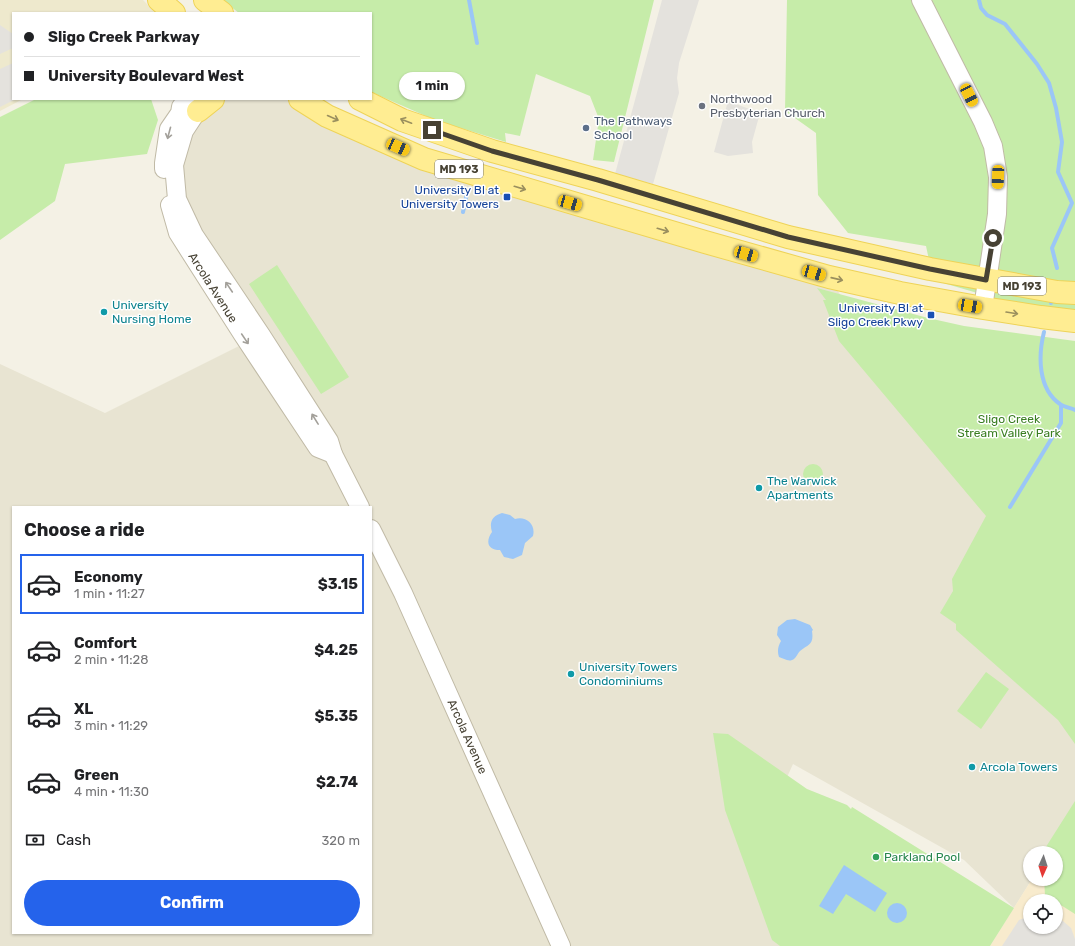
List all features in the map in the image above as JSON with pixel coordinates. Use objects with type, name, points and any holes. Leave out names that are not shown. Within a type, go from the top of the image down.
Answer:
[{"type":"main road","points":[[159,0],[173,12]]},
{"type":"main road","points":[[205,0],[221,12]]},
{"type":"main road","name":"MD 193","points":[[302,100],[327,116],[431,161],[698,240],[829,277],[900,293],[1041,318],[1075,321]]},
{"type":"main road","name":"MD 193","points":[[362,100],[402,120],[492,151],[598,180],[773,232],[863,255],[936,271],[1075,294]]},
{"type":"street","points":[[921,0],[983,122],[993,146],[998,177],[997,214],[982,308]]},
{"type":"street","name":"Arcola Avenue","points":[[201,102],[184,131],[174,165],[177,199],[194,235],[262,334],[329,441],[333,454],[359,506]]},
{"type":"street","name":"Arcola Avenue","points":[[372,531],[404,593],[561,946]]},
{"type":"shaded area","points":[[0,0],[143,0],[155,12],[12,12],[12,100],[21,100],[0,111]]},
{"type":"shaded area","points":[[662,0],[699,0],[679,63],[677,78],[679,93],[653,184],[615,174]]},
{"type":"shaded area","points":[[0,25],[12,33],[12,48],[0,54]]},
{"type":"shaded area","points":[[12,63],[12,100],[14,100],[0,107],[0,69]]},
{"type":"shaded area","points":[[204,100],[302,100],[424,159],[829,277],[914,412],[998,517],[1075,708],[1075,811],[1052,846],[1023,846],[1023,886],[1028,886],[1014,908],[964,860],[793,764],[768,819],[801,946],[0,946],[0,364],[105,413],[261,335],[194,235],[174,165]]},
{"type":"shaded area","points":[[728,101],[760,113],[752,142],[753,153],[728,156],[714,152]]},
{"type":"shaded area","points":[[1063,881],[1075,885],[1075,946],[990,946],[1028,886],[1063,886]]},
{"type":"shaded area","points":[[1023,919],[1023,934],[1063,934],[1063,921],[1071,928],[1075,939],[1075,946],[1002,946],[1019,920]]},
{"type":"green space","points":[[222,0],[654,0],[614,162],[593,160],[599,119],[590,96],[536,74],[520,136],[505,133],[506,142],[435,120],[372,92],[372,12],[238,12]]},
{"type":"green space","points":[[787,0],[1075,0],[1075,322],[940,282],[929,260],[926,246],[848,233],[818,195],[816,133],[785,111]]},
{"type":"green space","points":[[34,100],[151,100],[158,120],[147,154],[65,164],[55,201],[0,240],[0,117]]},
{"type":"green space","points":[[277,265],[349,377],[321,394],[249,284]]},
{"type":"green space","name":"Sligo Creek Stream Valley Park","points":[[817,288],[928,318],[964,326],[1075,341],[1075,744],[1058,720],[956,630],[956,624],[940,613],[953,591],[952,579],[986,516],[839,341],[823,300],[826,300]]},
{"type":"green space","points":[[809,464],[817,464],[823,470],[823,478],[817,484],[809,484],[803,478],[803,470]]},
{"type":"green space","points":[[986,672],[1009,689],[981,729],[957,711]]},
{"type":"green space","points":[[713,733],[728,734],[807,789],[847,805],[851,809],[852,807],[1014,908],[990,946],[780,946],[772,940],[725,810]]},
{"type":"green space","points":[[1075,801],[1075,914],[1063,906],[1063,894],[1045,894],[1044,886],[1063,886],[1063,846],[1047,846]]},
{"type":"water","points":[[502,513],[510,515],[515,519],[519,518],[526,520],[532,525],[534,532],[533,536],[525,543],[522,555],[513,559],[504,557],[500,550],[490,547],[488,542],[492,532],[491,522],[496,516]]},
{"type":"water","points":[[795,619],[810,625],[813,630],[812,639],[810,644],[800,651],[795,659],[789,661],[779,657],[778,649],[781,641],[777,635],[778,627],[787,620]]},
{"type":"water","name":"Parkland Pool","points":[[844,865],[887,893],[875,912],[846,894],[833,914],[819,906]]},
{"type":"water","points":[[897,903],[904,906],[907,913],[904,920],[897,923],[890,920],[887,913],[890,906]]},
{"type":"waterway","points":[[469,0],[477,43]]},
{"type":"waterway","points":[[979,0],[981,8],[987,15],[1005,24],[1037,64],[1049,83],[1056,108],[1062,142],[1058,172],[1072,203],[1052,248],[1057,268]]},
{"type":"waterway","points":[[463,212],[467,193]]},
{"type":"waterway","points":[[1044,332],[1041,361],[1047,390],[1053,398],[1062,405],[1075,410]]},
{"type":"waterway","points":[[1010,507],[1061,423],[1061,405]]},
{"type":"place","name":"Northwood Presbyterian Church","points":[[702,106]]},
{"type":"place","name":"The Pathways School","points":[[586,128]]},
{"type":"place","name":"University Bl at University Towers","points":[[507,197]]},
{"type":"place","name":"University Nursing Home","points":[[104,312]]},
{"type":"place","name":"University Bl at Sligo Creek Pkwy","points":[[931,315]]},
{"type":"place","name":"The Warwick Apartments","points":[[759,488]]},
{"type":"place","name":"University Towers Condominiums","points":[[571,674]]},
{"type":"place","name":"Arcola Towers","points":[[972,767]]},
{"type":"place","name":"Parkland Pool","points":[[876,857]]},
{"type":"route","points":[[432,130],[492,151],[598,180],[788,237],[863,255],[986,280],[993,238]]}]
